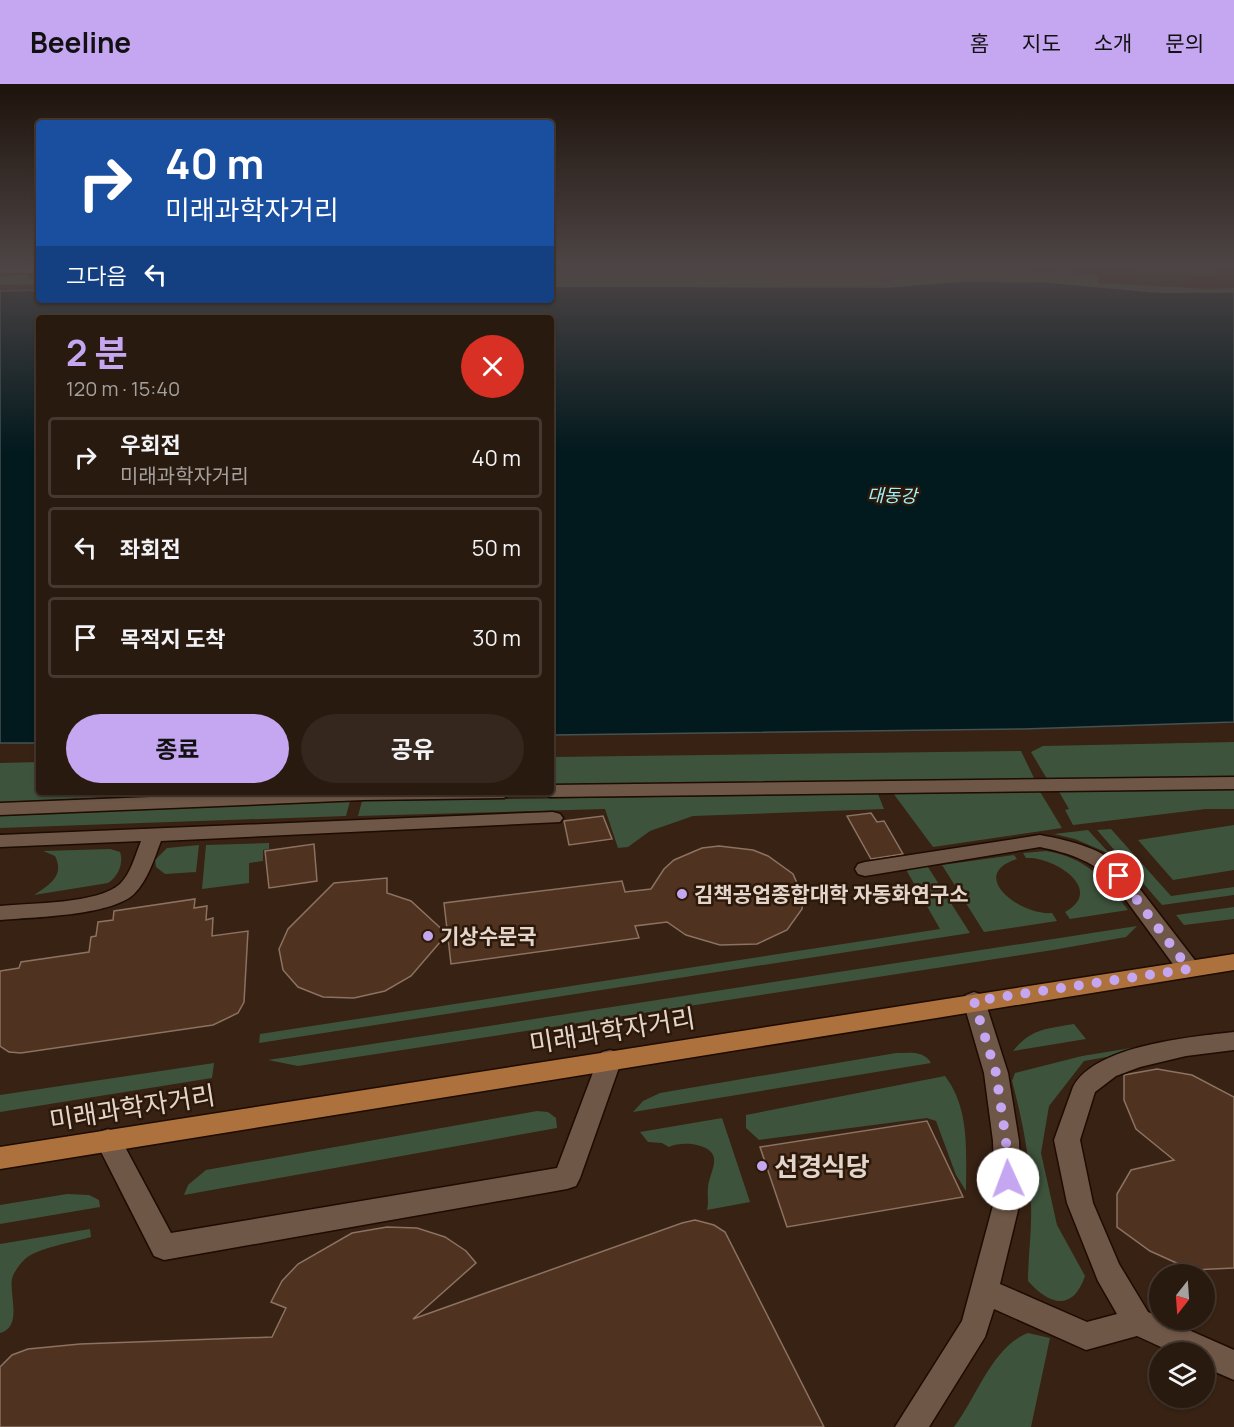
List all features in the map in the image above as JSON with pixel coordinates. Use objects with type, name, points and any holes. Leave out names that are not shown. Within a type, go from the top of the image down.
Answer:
[{"type":"main road","name":"미래과학자거리","points":[[0,1158],[974,1001],[1234,962]]},
{"type":"street","points":[[554,791],[1234,783]]},
{"type":"street","points":[[0,809],[340,795]]},
{"type":"street","points":[[0,840],[553,818]]},
{"type":"street","points":[[0,913],[101,901],[123,892],[134,879],[153,835]]},
{"type":"street","points":[[865,869],[930,856],[1040,841],[1067,846],[1106,863],[1119,876],[1189,969]]},
{"type":"street","points":[[912,1427],[975,1328],[1008,1198],[1006,1141],[996,1073],[974,1001]]},
{"type":"street","points":[[1234,1041],[1186,1047],[1137,1058],[1107,1069],[1085,1087],[1067,1140],[1080,1203],[1108,1272],[1138,1322],[1234,1365]]},
{"type":"street","points":[[108,1140],[164,1247],[567,1178],[610,1059]]},
{"type":"street","points":[[984,1291],[1086,1336],[1138,1322]]},
{"type":"green space","points":[[1234,742],[1234,777],[1047,779],[1031,752],[1043,746]]},
{"type":"green space","points":[[1021,751],[1035,780],[554,786],[554,757]]},
{"type":"green space","points":[[36,762],[36,795],[161,795],[0,802],[0,763]]},
{"type":"green space","points":[[1234,789],[1234,809],[1206,809],[1073,825],[1065,810],[1069,809],[1058,790]]},
{"type":"green space","points":[[1039,790],[1062,828],[933,847],[893,793]]},
{"type":"green space","points":[[878,794],[884,809],[693,816],[650,831],[628,847],[618,848],[605,809],[358,816],[362,801]]},
{"type":"green space","points":[[350,801],[346,816],[0,828],[0,816]]},
{"type":"green space","points":[[1234,825],[1234,870],[1173,880],[1138,840]]},
{"type":"green space","points":[[1111,829],[1171,896],[1234,887],[1234,895],[1162,905],[1097,830]]},
{"type":"green space","points":[[1088,830],[1110,854],[1075,839],[1054,834]]},
{"type":"green space","points":[[269,843],[269,849],[263,850],[263,861],[249,863],[249,883],[202,889],[206,845]]},
{"type":"green space","points":[[199,845],[196,872],[165,874],[156,867],[155,860],[167,848]]},
{"type":"green space","points":[[110,849],[120,852],[121,865],[108,883],[34,895],[45,888],[57,874],[58,863],[55,856],[43,851]]},
{"type":"green space","points":[[1046,851],[1072,858],[1093,871],[1128,910],[1070,919],[1065,912],[1076,903],[1080,894],[1078,885],[1061,868],[1050,862],[1026,858],[1023,853]]},
{"type":"green space","points":[[1014,855],[1017,859],[1003,866],[997,875],[997,884],[1014,901],[1026,908],[1052,913],[1057,921],[984,932],[942,865]]},
{"type":"green space","points":[[926,864],[970,933],[259,1043],[260,1034],[940,929],[905,868]]},
{"type":"green space","points":[[1234,907],[1234,919],[1184,925],[1176,915]]},
{"type":"green space","points":[[1137,926],[1126,937],[1053,950],[298,1066],[268,1060]]},
{"type":"green space","points":[[1074,1024],[1086,1039],[1013,1051],[1033,1034]]},
{"type":"green space","points":[[1162,1043],[1164,1047],[1084,1061],[1049,1106],[1041,1153],[1057,1225],[1085,1276],[1080,1288],[1067,1300],[1052,1299],[1028,1281],[1031,1225],[1030,1174],[1020,1112],[1012,1081],[1015,1073],[1082,1056]]},
{"type":"green space","points":[[896,1053],[920,1054],[931,1063],[633,1112],[643,1101],[660,1093]]},
{"type":"green space","points":[[214,1063],[212,1078],[0,1112],[0,1095]]},
{"type":"green space","points":[[945,1076],[959,1102],[963,1116],[966,1145],[966,1191],[956,1175],[936,1121],[927,1118],[759,1140],[746,1128],[746,1115]]},
{"type":"green space","points":[[537,1111],[548,1112],[556,1118],[557,1128],[184,1195],[188,1185],[206,1170]]},
{"type":"green space","points":[[722,1118],[750,1202],[707,1210],[708,1187],[714,1162],[711,1152],[694,1144],[669,1147],[662,1143],[648,1142],[640,1132]]},
{"type":"green space","points":[[67,1194],[89,1195],[99,1200],[100,1207],[0,1224],[0,1205]]},
{"type":"green space","points":[[90,1229],[91,1237],[37,1252],[22,1262],[12,1279],[14,1310],[11,1324],[7,1330],[0,1333],[0,1244]]},
{"type":"green space","points":[[1028,1333],[1050,1338],[1031,1427],[954,1427],[1004,1349]]},
{"type":"water","points":[[0,328],[36,328],[36,743],[0,743]]},
{"type":"water","name":"대동강","points":[[554,328],[1234,328],[1234,722],[1023,729],[554,735]]},
{"type":"building","points":[[871,813],[877,822],[884,821],[903,854],[871,859],[847,816]]},
{"type":"building","points":[[603,816],[612,839],[569,845],[564,821]]},
{"type":"building","points":[[314,844],[317,881],[269,888],[265,851]]},
{"type":"building","name":"김책공업종합대학 자동화연구소","points":[[719,846],[753,850],[768,856],[793,874],[803,897],[802,909],[787,930],[757,944],[720,945],[686,935],[667,922],[635,926],[639,938],[451,964],[444,903],[622,881],[625,892],[651,889],[664,869],[674,860],[702,848]]},
{"type":"building","name":"기상수문국","points":[[387,878],[387,893],[411,901],[447,934],[411,976],[385,991],[354,998],[323,997],[298,987],[283,970],[279,949],[288,929],[334,883]]},
{"type":"building","points":[[195,899],[194,908],[207,906],[206,920],[213,918],[212,936],[248,931],[244,1002],[238,1013],[213,1025],[21,1053],[9,1052],[0,1046],[0,971],[19,968],[21,962],[89,952],[91,937],[96,936],[98,922],[113,920],[114,911]]},
{"type":"building","points":[[1157,1069],[1192,1075],[1234,1097],[1234,1268],[1215,1269],[1215,1264],[1179,1264],[1150,1251],[1117,1227],[1117,1194],[1131,1170],[1174,1160],[1136,1129],[1124,1100],[1124,1075]]},
{"type":"building","points":[[927,1121],[963,1197],[787,1227],[760,1147]]},
{"type":"building","points":[[695,1220],[714,1225],[725,1232],[824,1427],[0,1427],[0,1367],[12,1355],[28,1349],[80,1344],[272,1337],[286,1308],[271,1302],[282,1281],[298,1264],[352,1233],[387,1227],[417,1228],[445,1237],[466,1251],[476,1263],[413,1319]]},
{"type":"place","name":"김책공업종합대학 자동화연구소","points":[[682,894]]},
{"type":"place","name":"기상수문국","points":[[428,936]]},
{"type":"place","name":"선경식당","points":[[762,1166]]},
{"type":"route","points":[[1008,1179],[1006,1141],[996,1073],[974,1001],[1189,969],[1119,876]]}]
